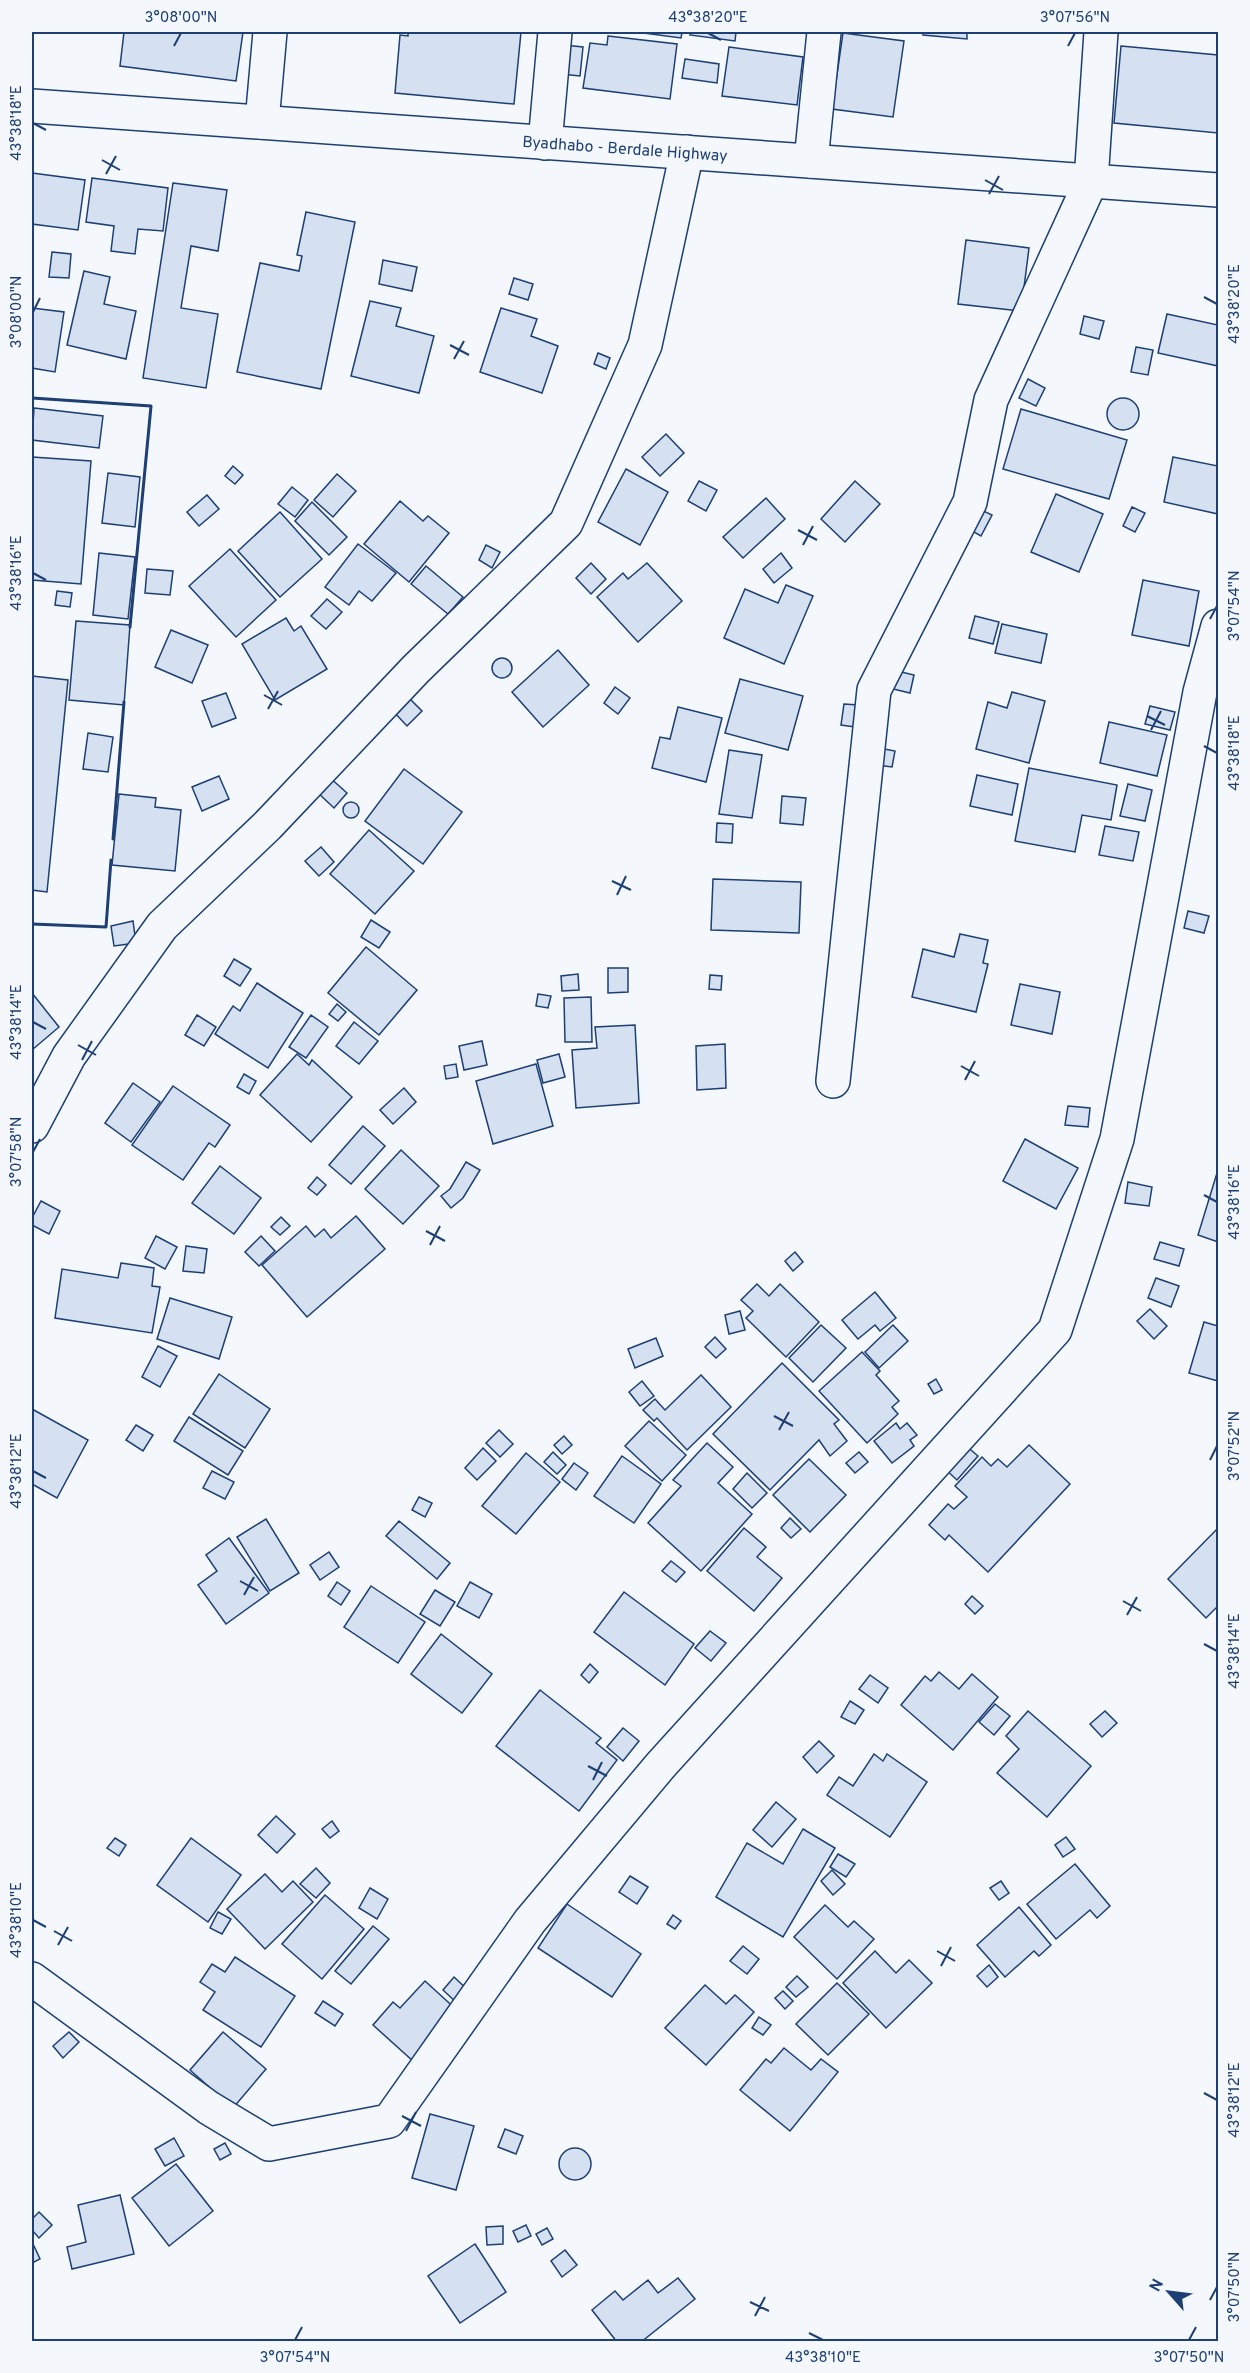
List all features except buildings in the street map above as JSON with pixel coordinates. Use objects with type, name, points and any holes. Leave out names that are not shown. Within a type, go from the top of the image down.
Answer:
[{"type":"street","points":[[262,122],[270,32]]},
{"type":"street","points":[[545,142],[555,32]]},
{"type":"street","points":[[811,161],[824,32]]},
{"type":"street","points":[[833,1081],[874,690],[970,502],[992,400],[1091,181],[1101,32]]},
{"type":"street","name":"Byadhabo - Berdale Highway","points":[[32,106],[1218,190]]},
{"type":"street","points":[[32,1126],[69,1056],[162,926],[268,825],[416,669],[566,523],[645,345],[687,153]]},
{"type":"street","points":[[32,1978],[209,2108],[269,2144],[389,2121],[530,1921],[660,1766],[1055,1330],[1117,1139],[1155,945],[1200,692],[1218,626]]},
{"type":"wall","points":[[32,398],[151,406],[130,627]]},
{"type":"wall","points":[[113,839],[124,702]]},
{"type":"wall","points":[[32,924],[106,927],[111,860]]}]
